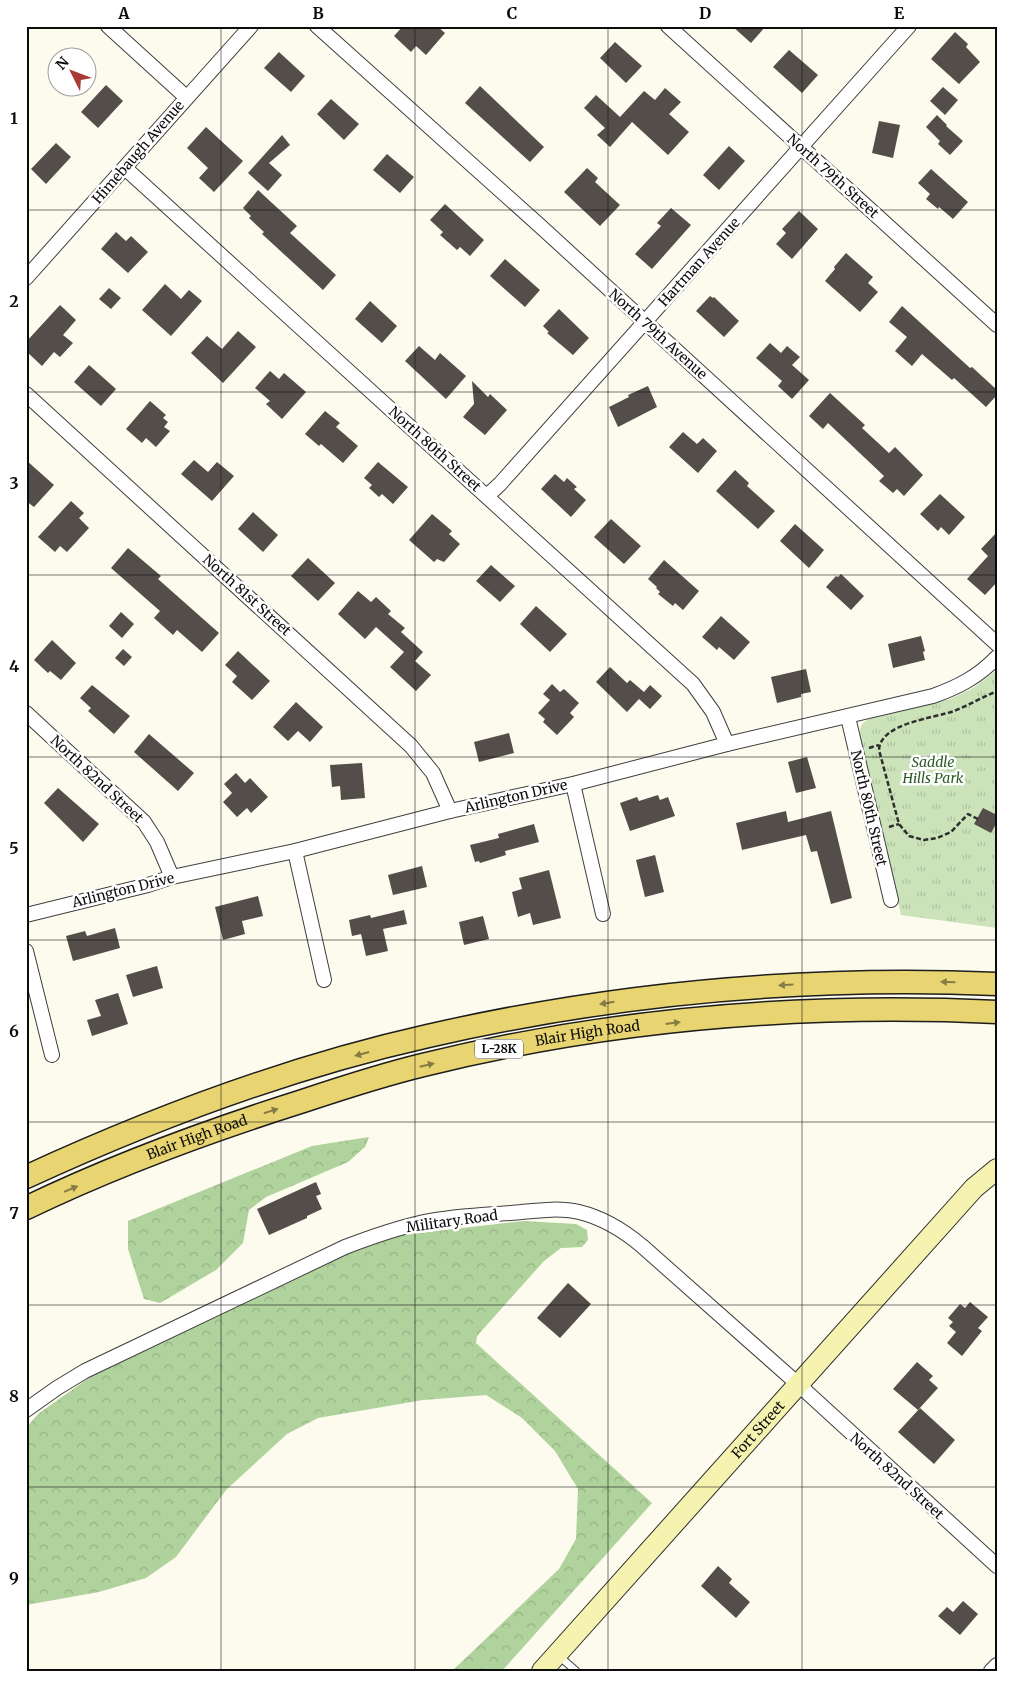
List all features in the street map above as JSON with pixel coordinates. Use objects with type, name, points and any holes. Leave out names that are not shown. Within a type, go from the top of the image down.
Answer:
[{"type":"main road","name":"Blair High Road","points":[[26,1177],[164,1119],[268,1082],[427,1036],[482,1025],[615,1002],[758,986],[912,981],[997,984]]},
{"type":"main road","name":"Blair High Road","points":[[26,1208],[144,1157],[240,1121],[373,1079],[473,1054],[595,1032],[758,1014],[818,1010],[996,1012]]},
{"type":"main road","name":"Fort Street","points":[[542,1671],[974,1188],[997,1155]]},
{"type":"main road","name":"Fort Street","points":[[974,1188],[997,1169]]},
{"type":"street","points":[[108,26],[186,96]]},
{"type":"street","name":"Himebaugh Avenue","points":[[26,278],[125,168],[186,96],[251,26]]},
{"type":"street","name":"North 79th Avenue","points":[[318,26],[997,644]]},
{"type":"street","name":"North 79th Street","points":[[668,26],[997,325]]},
{"type":"street","name":"Hartman Avenue","points":[[487,496],[500,484],[909,26]]},
{"type":"street","name":"North 80th Street","points":[[125,168],[693,684],[713,712],[727,744]]},
{"type":"street","name":"North 81st Street","points":[[26,394],[412,746],[432,774],[450,811]]},
{"type":"street","name":"Arlington Drive","points":[[26,915],[172,877],[573,784],[727,744],[932,696],[952,690],[973,678],[997,657]]},
{"type":"street","name":"North 82nd Street","points":[[26,714],[144,822],[157,842],[172,877]]},
{"type":"street","name":"North 80th Street","points":[[848,717],[891,900]]},
{"type":"street","points":[[573,784],[603,914]]},
{"type":"street","points":[[295,850],[324,980]]},
{"type":"street","points":[[26,951],[52,1055]]},
{"type":"street","name":"Military Road","points":[[26,1410],[84,1371],[345,1247],[386,1232],[426,1222],[459,1217],[550,1210],[570,1211],[592,1216],[604,1220],[628,1234],[799,1385]]},
{"type":"street","name":"North 82nd Street","points":[[799,1385],[997,1566]]},
{"type":"street","points":[[991,1671],[997,1665]]},
{"type":"lane","points":[[557,1654],[576,1671]]},
{"type":"path","points":[[978,819],[968,814],[951,832],[937,838],[924,840],[909,836],[899,824],[879,745],[892,731],[905,724],[955,710],[997,691]]},
{"type":"green space","name":"Saddle Hills Park","points":[[997,670],[997,928],[901,915],[860,735],[861,727],[869,719],[950,699],[973,688]]},
{"type":"green space","points":[[369,1137],[365,1147],[348,1162],[266,1197],[249,1210],[243,1243],[216,1270],[160,1303],[144,1299],[128,1249],[128,1221],[312,1146]]},
{"type":"green space","points":[[524,1221],[576,1224],[587,1230],[588,1240],[582,1247],[561,1248],[544,1261],[477,1336],[476,1343],[652,1503],[502,1671],[452,1671],[559,1569],[576,1539],[578,1489],[555,1451],[522,1418],[486,1395],[423,1400],[318,1418],[287,1434],[226,1490],[176,1557],[146,1578],[99,1592],[26,1605],[26,1428],[38,1414],[93,1375],[347,1254],[401,1235]]},
{"type":"building","points":[[403,26],[437,26],[445,33],[426,55],[416,46],[411,52],[394,36]]},
{"type":"building","points":[[732,26],[766,26],[751,43]]},
{"type":"building","points":[[955,32],[968,44],[966,47],[980,62],[959,84],[931,59]]},
{"type":"building","points":[[615,42],[642,66],[626,83],[600,58]]},
{"type":"building","points":[[789,50],[818,75],[802,93],[773,67]]},
{"type":"building","points":[[279,52],[305,76],[291,92],[264,68]]},
{"type":"building","points":[[106,85],[123,101],[98,128],[81,112],[94,98],[98,98],[98,94]]},
{"type":"building","points":[[480,86],[544,147],[530,162],[465,103]]},
{"type":"building","points":[[943,87],[958,100],[945,115],[930,101]]},
{"type":"building","points":[[665,88],[681,102],[669,114],[689,132],[668,155],[632,122],[610,147],[597,135],[605,128],[584,108],[596,95],[620,117],[644,91],[655,100]]},
{"type":"building","points":[[331,99],[359,124],[344,140],[317,114]]},
{"type":"building","points":[[937,115],[963,141],[950,155],[938,144],[940,141],[926,127]]},
{"type":"building","points":[[879,121],[900,125],[893,158],[872,153]]},
{"type":"building","points":[[206,127],[243,161],[214,192],[199,178],[208,168],[187,148]]},
{"type":"building","points":[[282,135],[290,145],[269,163],[282,175],[268,191],[248,173]]},
{"type":"building","points":[[56,143],[71,157],[46,184],[31,169]]},
{"type":"building","points":[[729,146],[745,161],[719,190],[703,175]]},
{"type":"building","points":[[387,154],[414,177],[400,193],[373,170]]},
{"type":"building","points":[[587,168],[598,178],[595,182],[620,205],[600,226],[564,192]]},
{"type":"building","points":[[931,169],[968,202],[953,219],[926,199],[930,194],[918,183]]},
{"type":"building","points":[[258,190],[297,226],[290,233],[336,275],[323,290],[262,234],[264,232],[249,218],[251,216],[243,208]]},
{"type":"building","points":[[445,204],[484,240],[470,256],[460,247],[457,250],[440,235],[443,232],[430,220]]},
{"type":"building","points":[[671,208],[691,225],[652,269],[635,254],[661,226],[657,223]]},
{"type":"building","points":[[799,211],[818,229],[792,259],[776,244],[786,233],[782,229]]},
{"type":"building","points":[[116,232],[126,241],[131,236],[148,252],[128,273],[101,249]]},
{"type":"building","points":[[846,253],[873,277],[868,283],[878,292],[860,312],[825,281]]},
{"type":"building","points":[[505,259],[540,290],[525,307],[490,276]]},
{"type":"building","points":[[165,284],[181,299],[189,290],[202,301],[171,336],[142,310]]},
{"type":"building","points":[[109,288],[121,298],[111,309],[99,299]]},
{"type":"building","points":[[710,296],[714,297],[739,321],[724,337],[696,311]]},
{"type":"building","points":[[370,301],[397,326],[382,343],[355,319]]},
{"type":"building","points":[[60,305],[76,320],[63,335],[73,343],[60,357],[54,352],[42,366],[26,351],[26,342]]},
{"type":"building","points":[[902,306],[997,390],[997,395],[986,407],[954,378],[952,380],[922,354],[912,366],[895,351],[907,337],[889,322]]},
{"type":"building","points":[[559,309],[589,338],[573,355],[547,333],[549,332],[543,326]]},
{"type":"building","points":[[238,331],[256,347],[223,383],[191,353],[207,336],[222,349]]},
{"type":"building","points":[[770,343],[781,353],[787,346],[800,357],[792,365],[809,380],[792,399],[778,386],[782,381],[756,358]]},
{"type":"building","points":[[419,346],[435,360],[440,353],[466,376],[446,399],[405,361]]},
{"type":"building","points":[[89,365],[116,389],[101,406],[74,382]]},
{"type":"building","points":[[270,371],[279,379],[284,373],[306,392],[282,419],[266,404],[270,401],[255,388]]},
{"type":"building","points":[[472,381],[488,397],[490,394],[507,410],[485,435],[463,417],[474,404]]},
{"type":"building","points":[[648,386],[657,407],[618,427],[609,407],[629,397],[628,395]]},
{"type":"building","points":[[830,393],[865,425],[862,428],[889,453],[895,447],[923,475],[904,496],[897,489],[893,493],[879,481],[884,476],[828,423],[823,429],[809,416]]},
{"type":"building","points":[[150,401],[166,415],[163,418],[168,422],[164,427],[170,431],[156,447],[146,438],[142,443],[126,429]]},
{"type":"building","points":[[325,411],[340,423],[336,427],[358,446],[343,463],[321,444],[319,446],[305,434]]},
{"type":"building","points":[[683,432],[697,444],[703,438],[717,451],[698,473],[669,447]]},
{"type":"building","points":[[26,460],[54,485],[34,507],[26,501]]},
{"type":"building","points":[[194,460],[208,472],[217,462],[234,476],[212,501],[181,474]]},
{"type":"building","points":[[378,462],[408,487],[393,504],[382,494],[379,497],[369,488],[372,485],[364,478]]},
{"type":"building","points":[[735,470],[749,483],[747,486],[775,511],[758,529],[716,491]]},
{"type":"building","points":[[555,474],[564,482],[567,478],[577,487],[574,489],[586,500],[571,517],[541,489]]},
{"type":"building","points":[[940,494],[965,517],[949,535],[941,527],[938,531],[920,514]]},
{"type":"building","points":[[71,501],[84,513],[79,518],[89,528],[67,552],[60,546],[55,552],[38,537]]},
{"type":"building","points":[[253,512],[278,535],[263,552],[238,529]]},
{"type":"building","points":[[432,514],[452,531],[449,534],[460,544],[444,562],[437,559],[434,562],[409,540]]},
{"type":"building","points":[[611,519],[641,546],[624,564],[594,537]]},
{"type":"building","points":[[795,524],[824,550],[809,568],[780,541]]},
{"type":"building","points":[[997,532],[997,582],[985,595],[967,579],[988,556],[981,549]]},
{"type":"building","points":[[128,548],[161,576],[158,579],[219,633],[202,652],[177,630],[173,635],[154,618],[160,611],[111,568]]},
{"type":"building","points":[[308,558],[335,583],[318,601],[291,576]]},
{"type":"building","points":[[664,560],[699,591],[683,610],[675,603],[673,606],[658,594],[660,592],[657,587],[648,579]]},
{"type":"building","points":[[491,565],[515,586],[500,602],[476,581]]},
{"type":"building","points":[[841,574],[864,596],[851,610],[826,587],[836,576],[838,577]]},
{"type":"building","points":[[358,591],[371,602],[376,597],[391,611],[388,614],[405,628],[401,632],[423,652],[415,661],[431,675],[416,691],[390,667],[404,652],[376,627],[365,639],[338,614]]},
{"type":"building","points":[[536,606],[567,634],[550,652],[520,624]]},
{"type":"building","points":[[121,612],[134,624],[122,638],[109,626]]},
{"type":"building","points":[[721,616],[750,642],[734,660],[719,647],[717,650],[702,637]]},
{"type":"building","points":[[921,636],[925,660],[893,668],[888,644]]},
{"type":"building","points":[[52,640],[76,663],[61,680],[50,671],[48,673],[34,660]]},
{"type":"building","points":[[123,649],[132,657],[124,666],[115,658]]},
{"type":"building","points":[[238,651],[270,681],[252,700],[232,682],[237,676],[225,665]]},
{"type":"building","points":[[610,667],[627,683],[630,680],[644,692],[650,685],[662,696],[650,709],[639,699],[627,712],[596,682]]},
{"type":"building","points":[[806,669],[811,692],[801,694],[801,697],[777,703],[771,677]]},
{"type":"building","points":[[552,684],[560,692],[564,689],[579,703],[570,713],[574,717],[557,735],[543,722],[545,719],[538,713],[550,700],[543,694]]},
{"type":"building","points":[[92,685],[130,716],[114,734],[88,711],[91,708],[80,698]]},
{"type":"building","points":[[296,702],[323,727],[310,742],[298,731],[288,741],[273,727]]},
{"type":"building","points":[[509,733],[514,753],[479,762],[474,742]]},
{"type":"building","points":[[149,734],[194,773],[178,791],[134,752]]},
{"type":"building","points":[[807,757],[816,788],[796,793],[788,762]]},
{"type":"building","points":[[362,763],[365,798],[341,800],[340,786],[332,787],[330,765]]},
{"type":"building","points":[[236,773],[245,783],[250,778],[268,797],[251,813],[247,808],[237,817],[223,802],[232,793],[224,784]]},
{"type":"building","points":[[58,788],[99,824],[83,842],[44,803]]},
{"type":"building","points":[[658,795],[660,800],[668,797],[675,816],[630,831],[620,803],[637,797],[639,801]]},
{"type":"building","points":[[983,808],[997,815],[997,822],[991,833],[974,824]]},
{"type":"building","points":[[786,811],[788,822],[831,811],[852,898],[831,904],[817,851],[811,852],[806,835],[742,850],[736,823]]},
{"type":"building","points":[[534,824],[539,842],[505,851],[506,855],[480,863],[479,861],[475,862],[470,845],[499,838],[498,834]]},
{"type":"building","points":[[655,855],[664,892],[645,897],[636,860]]},
{"type":"building","points":[[422,866],[427,887],[393,895],[388,875]]},
{"type":"building","points":[[549,870],[561,918],[533,925],[530,913],[518,917],[512,892],[522,889],[519,878]]},
{"type":"building","points":[[258,896],[263,916],[242,921],[245,934],[223,940],[215,907]]},
{"type":"building","points":[[404,910],[407,924],[383,929],[388,951],[366,956],[361,934],[352,936],[349,920],[370,915],[371,918]]},
{"type":"building","points":[[483,916],[489,939],[464,945],[459,922]]},
{"type":"building","points":[[115,928],[120,948],[73,961],[66,936],[85,931],[87,936]]},
{"type":"building","points":[[157,966],[163,988],[133,997],[126,975]]},
{"type":"building","points":[[118,993],[128,1024],[92,1036],[87,1020],[101,1016],[95,1000]]},
{"type":"building","points":[[316,1182],[321,1194],[316,1196],[322,1209],[269,1235],[257,1209]]},
{"type":"building","points":[[568,1283],[591,1304],[560,1338],[537,1318]]},
{"type":"building","points":[[970,1302],[988,1317],[978,1328],[982,1331],[962,1356],[947,1343],[956,1332],[949,1326],[953,1322],[948,1318],[960,1304],[965,1308]]},
{"type":"building","points":[[917,1362],[933,1376],[929,1380],[938,1388],[918,1410],[893,1389]]},
{"type":"building","points":[[920,1408],[955,1440],[934,1464],[898,1432]]},
{"type":"building","points":[[718,1566],[732,1579],[729,1583],[750,1602],[736,1618],[701,1586]]},
{"type":"building","points":[[963,1601],[978,1614],[960,1635],[938,1616],[947,1607],[953,1612]]}]
